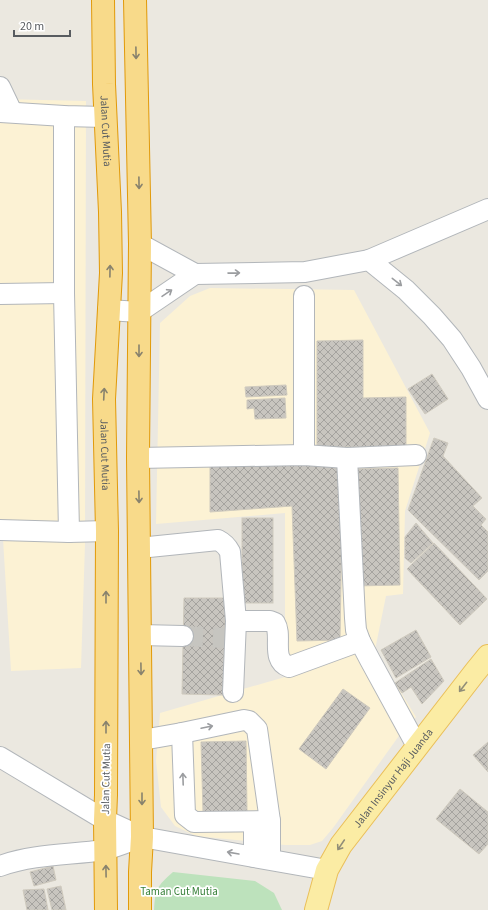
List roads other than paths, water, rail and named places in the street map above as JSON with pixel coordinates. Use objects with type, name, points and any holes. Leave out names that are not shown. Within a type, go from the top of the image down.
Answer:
[{"type":"highway","name":"Jalan Cut Mutia","points":[[103,0],[105,117],[110,212],[111,273],[104,399],[107,531],[105,820],[106,910]]},
{"type":"highway","points":[[135,0],[140,244],[138,458],[142,740],[140,910]]},
{"type":"highway","points":[[106,568],[140,557]]},
{"type":"main road","name":"Jalan Insinyur Haji Juanda","points":[[316,910],[327,870],[341,845],[488,656]]},
{"type":"street","points":[[0,87],[6,112],[105,117]]},
{"type":"street","points":[[64,116],[64,293],[69,532]]},
{"type":"street","points":[[140,244],[195,274],[305,272],[369,260],[488,209]]},
{"type":"street","points":[[369,260],[406,290],[452,339],[488,399]]},
{"type":"street","points":[[108,310],[140,312],[195,274]]},
{"type":"street","points":[[0,294],[64,293]]},
{"type":"street","points":[[304,296],[304,455]]},
{"type":"street","points":[[138,458],[304,455],[347,458],[416,455]]},
{"type":"street","points":[[347,458],[356,630],[370,660],[417,746]]},
{"type":"street","points":[[0,530],[69,532],[107,531]]},
{"type":"street","points":[[140,557],[218,540],[226,544],[230,552],[233,692]]},
{"type":"street","points":[[232,633],[270,621],[275,623],[277,628],[279,657],[281,662],[289,667],[360,640]]},
{"type":"street","points":[[140,634],[183,636]]},
{"type":"street","points":[[142,740],[249,720],[256,729],[262,822],[262,858]]},
{"type":"street","points":[[182,733],[185,815],[194,822],[262,822]]},
{"type":"street","points":[[0,757],[105,820],[142,837],[327,870]]},
{"type":"street","points":[[0,866],[32,857],[106,849],[142,837]]},
{"type":"tunnel","points":[[183,636],[225,638]]},
{"type":"park label","name":"Taman Cut Mutia","points":[[179,891]]}]
